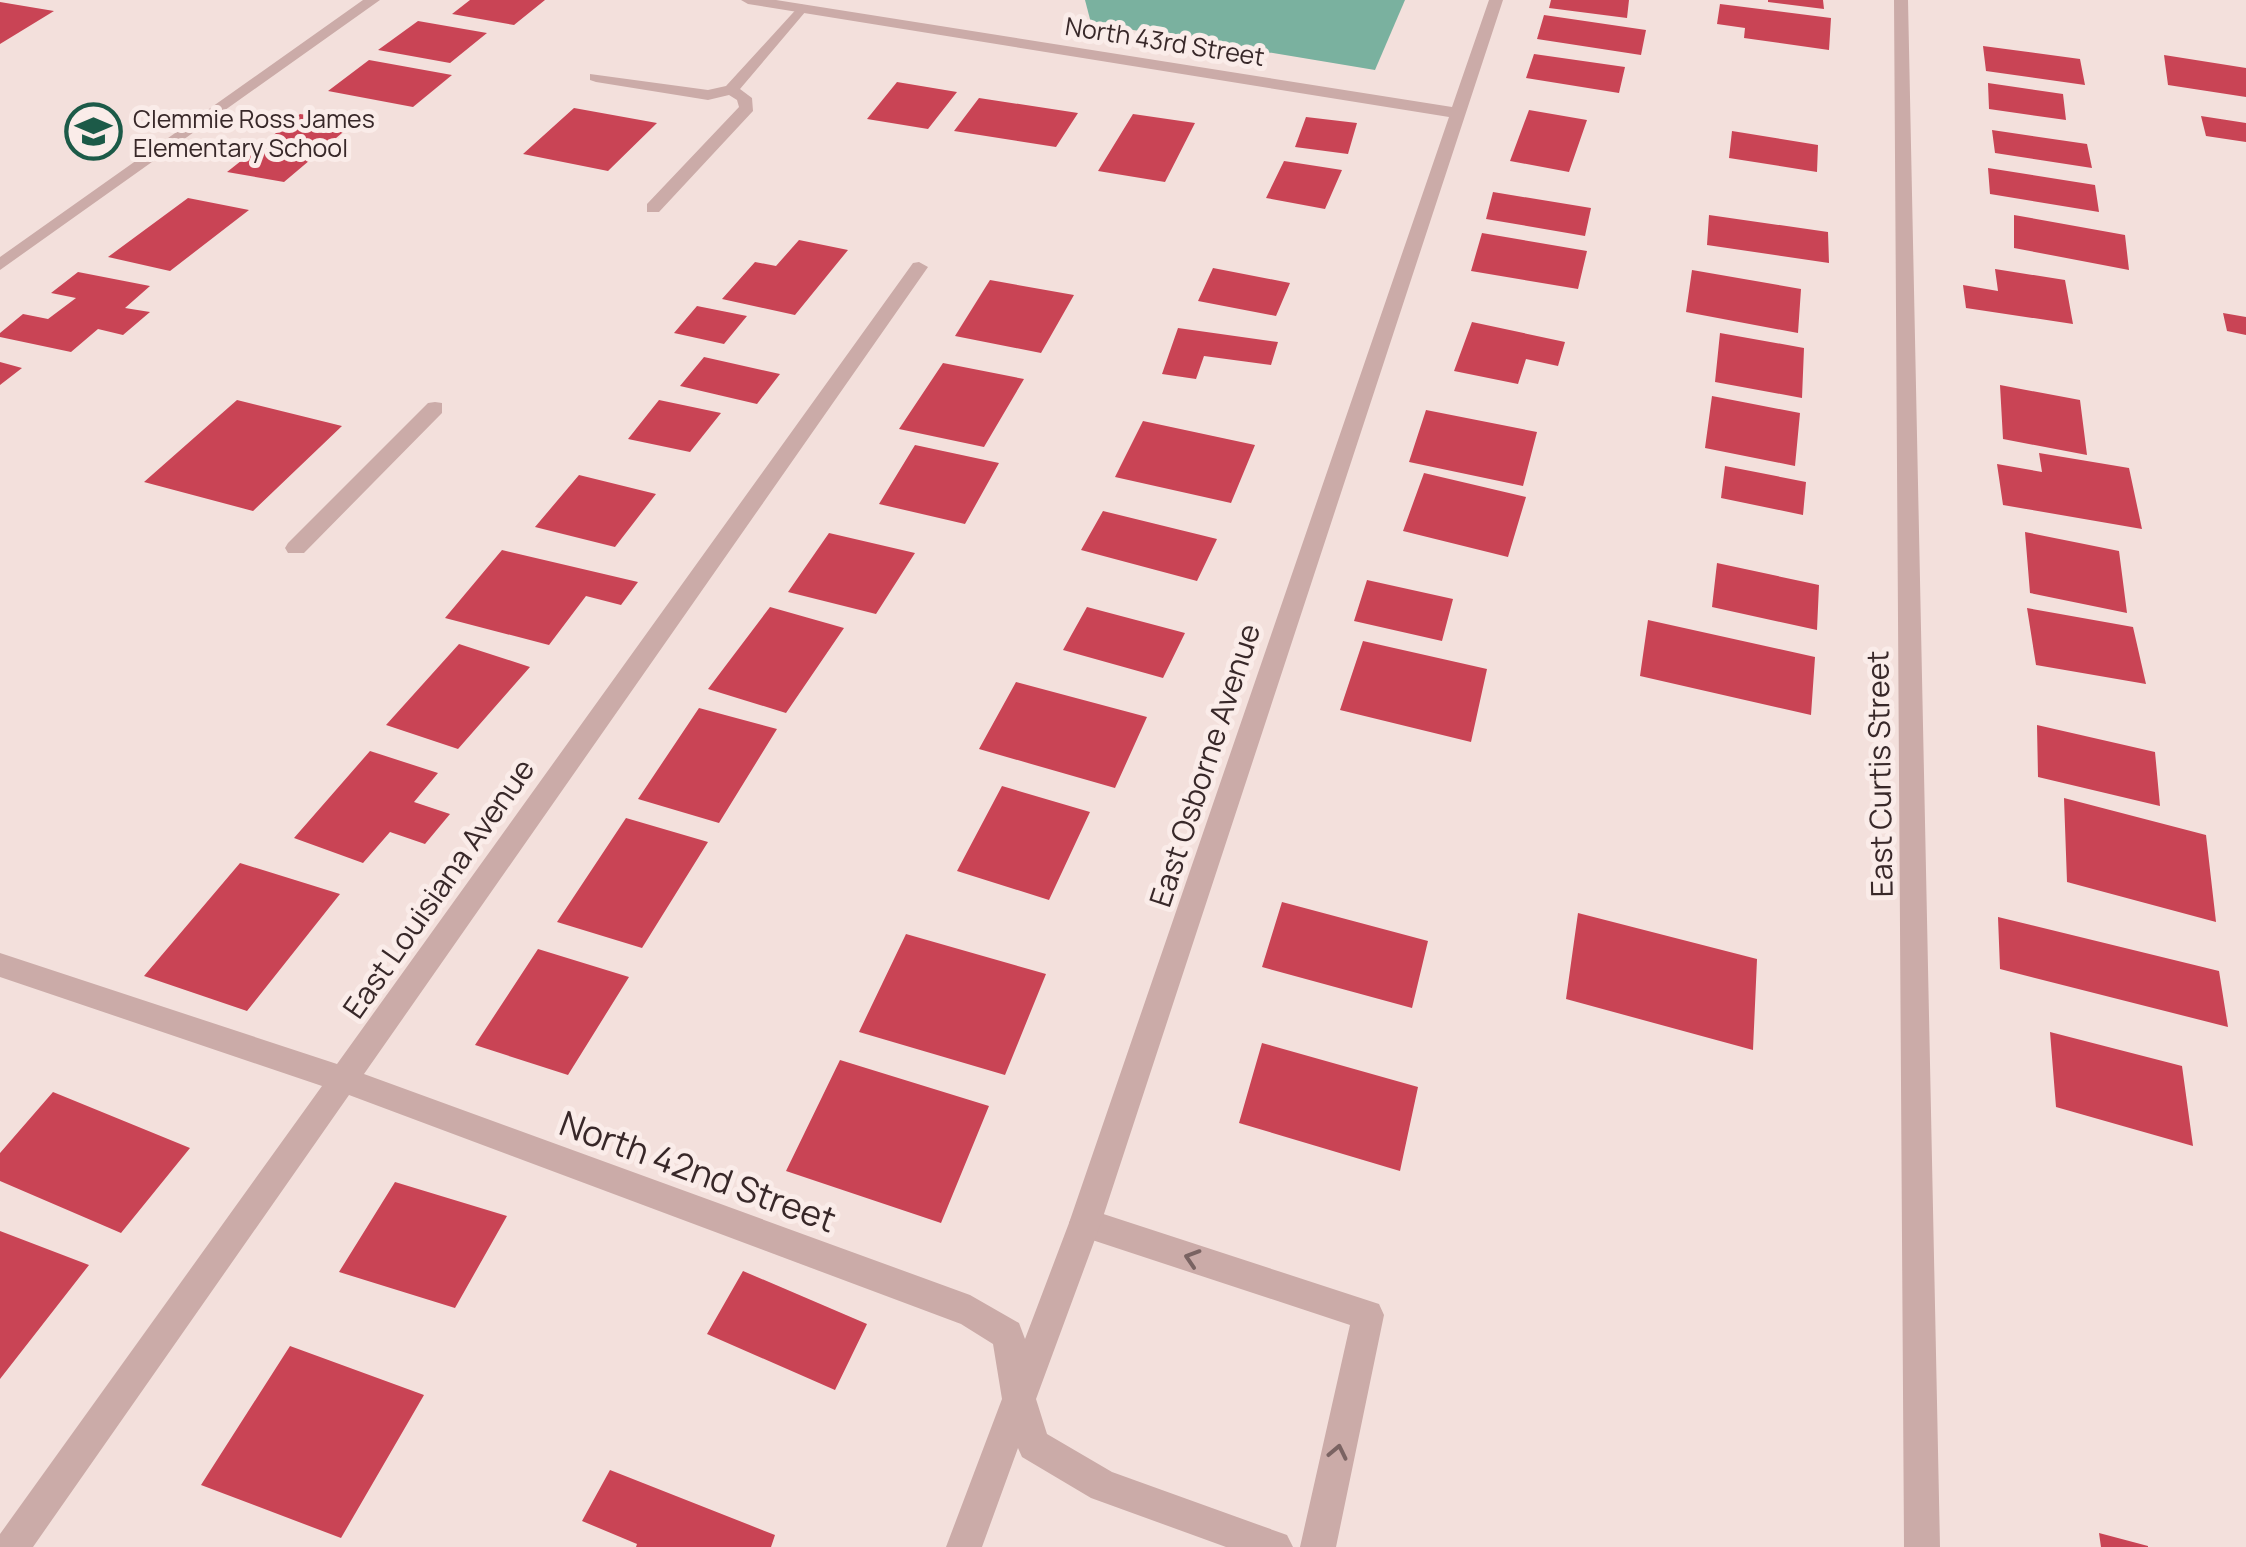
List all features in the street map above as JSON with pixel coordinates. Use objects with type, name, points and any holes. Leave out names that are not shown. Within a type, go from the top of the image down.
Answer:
[{"type":"street","points":[[0,266],[372,0]]},
{"type":"street","name":"North 43rd Street","points":[[748,0],[1456,113]]},
{"type":"street","name":"East Osborne Avenue","points":[[964,1547],[1084,1223],[1496,0]]},
{"type":"street","name":"East Curtis Street","points":[[1901,0],[1922,1547]]},
{"type":"street","points":[[596,77],[708,95],[731,90],[801,8]]},
{"type":"street","points":[[654,208],[747,108],[744,98],[731,90]]},
{"type":"street","name":"East Louisiana Avenue","points":[[12,1547],[919,267]]},
{"type":"street","points":[[296,548],[435,408]]},
{"type":"street","name":"North 42nd Street","points":[[0,966],[341,1079],[970,1311],[1008,1334],[1019,1400],[1034,1445],[1103,1486],[1275,1547]]},
{"type":"street","points":[[1084,1223],[1368,1315],[1318,1547]]},
{"type":"shaded area","points":[[1085,0],[1405,0],[1375,70],[1091,23]]},
{"type":"building","points":[[470,0],[545,0],[514,25],[452,14]]},
{"type":"building","points":[[1551,0],[1629,0],[1627,18],[1549,8]]},
{"type":"building","points":[[1823,0],[1824,9],[1768,2]]},
{"type":"building","points":[[0,2],[54,11],[0,44]]},
{"type":"building","points":[[1720,4],[1831,18],[1829,50],[1744,38],[1745,28],[1717,24]]},
{"type":"building","points":[[1544,15],[1646,30],[1641,55],[1537,39]]},
{"type":"building","points":[[418,21],[487,33],[450,63],[378,50]]},
{"type":"building","points":[[1983,46],[2080,59],[2085,85],[1986,71]]},
{"type":"building","points":[[1534,54],[1625,67],[1619,93],[1526,78]]},
{"type":"building","points":[[2164,55],[2246,68],[2246,97],[2168,85]]},
{"type":"building","points":[[369,60],[452,75],[413,107],[328,91]]},
{"type":"building","points":[[897,82],[957,92],[928,129],[867,119]]},
{"type":"building","points":[[1988,83],[2063,94],[2066,120],[1989,109]]},
{"type":"building","points":[[979,98],[1078,113],[1056,147],[954,131]]},
{"type":"building","points":[[574,108],[657,123],[608,171],[523,154]]},
{"type":"building","points":[[1529,110],[1587,120],[1569,172],[1510,161]]},
{"type":"building","points":[[300,114],[355,122],[284,182],[227,172]]},
{"type":"building","points":[[1133,114],[1195,123],[1165,182],[1098,171]]},
{"type":"building","points":[[2201,116],[2246,123],[2246,142],[2206,136]]},
{"type":"building","points":[[1306,117],[1357,123],[1348,154],[1295,147]]},
{"type":"building","points":[[1992,130],[2087,144],[2092,168],[1995,153]]},
{"type":"building","points":[[1732,131],[1818,145],[1817,172],[1729,158]]},
{"type":"building","points":[[1284,161],[1342,170],[1325,209],[1266,198]]},
{"type":"building","points":[[1988,168],[2095,185],[2099,212],[1990,194]]},
{"type":"building","points":[[1493,192],[1591,208],[1585,236],[1486,219]]},
{"type":"building","points":[[188,198],[249,210],[170,271],[108,257]]},
{"type":"building","points":[[1709,215],[1828,232],[1829,263],[1707,245]]},
{"type":"building","points":[[2014,215],[2125,235],[2129,270],[2014,248]]},
{"type":"building","points":[[1482,233],[1587,251],[1578,289],[1471,271]]},
{"type":"building","points":[[799,240],[848,250],[795,315],[722,299],[755,262],[776,266]]},
{"type":"building","points":[[1213,268],[1290,283],[1276,316],[1198,301]]},
{"type":"building","points":[[1995,269],[2065,280],[2073,324],[1966,308],[1963,285],[1998,291]]},
{"type":"building","points":[[1692,270],[1801,289],[1798,333],[1686,312]]},
{"type":"building","points":[[78,272],[150,286],[125,308],[150,312],[123,335],[98,329],[71,352],[0,337],[23,314],[48,319],[76,298],[51,293]]},
{"type":"building","points":[[990,280],[1074,295],[1041,353],[955,336]]},
{"type":"building","points":[[697,306],[747,316],[724,344],[674,333]]},
{"type":"building","points":[[2223,313],[2246,317],[2246,335],[2227,331]]},
{"type":"building","points":[[1472,322],[1565,342],[1558,366],[1526,359],[1518,384],[1454,371]]},
{"type":"building","points":[[1178,328],[1278,342],[1271,365],[1204,356],[1196,379],[1162,374]]},
{"type":"building","points":[[1720,333],[1804,348],[1802,398],[1715,382]]},
{"type":"building","points":[[704,357],[780,374],[757,404],[680,386]]},
{"type":"building","points":[[0,362],[22,368],[0,385]]},
{"type":"building","points":[[943,363],[1024,379],[984,447],[899,429]]},
{"type":"building","points":[[2000,385],[2080,400],[2087,455],[2003,439]]},
{"type":"building","points":[[1712,396],[1800,413],[1795,466],[1705,448]]},
{"type":"building","points":[[237,400],[342,426],[253,511],[144,482]]},
{"type":"building","points":[[659,400],[721,413],[690,452],[628,439]]},
{"type":"building","points":[[1426,410],[1537,432],[1523,486],[1409,462]]},
{"type":"building","points":[[1143,421],[1255,445],[1231,503],[1115,477]]},
{"type":"building","points":[[915,445],[999,463],[965,524],[879,504]]},
{"type":"building","points":[[2039,453],[2129,468],[2142,529],[2003,505],[1997,464],[2042,472]]},
{"type":"building","points":[[1725,466],[1806,482],[1803,515],[1721,498]]},
{"type":"building","points":[[1424,473],[1526,497],[1508,557],[1403,531]]},
{"type":"building","points":[[579,475],[656,494],[615,547],[535,527]]},
{"type":"building","points":[[1103,511],[1217,539],[1197,581],[1081,550]]},
{"type":"building","points":[[2025,532],[2119,551],[2127,613],[2030,593]]},
{"type":"building","points":[[829,533],[915,553],[876,614],[788,592]]},
{"type":"building","points":[[502,550],[638,582],[621,605],[586,596],[549,645],[445,618]]},
{"type":"building","points":[[1717,563],[1819,585],[1817,630],[1712,607]]},
{"type":"building","points":[[1367,580],[1453,599],[1442,641],[1354,621]]},
{"type":"building","points":[[770,607],[844,628],[786,713],[708,689]]},
{"type":"building","points":[[1087,607],[1185,633],[1163,678],[1063,650]]},
{"type":"building","points":[[2027,608],[2133,627],[2146,684],[2036,665]]},
{"type":"building","points":[[1648,620],[1815,657],[1811,715],[1640,676]]},
{"type":"building","points":[[1363,641],[1487,669],[1471,742],[1340,710]]},
{"type":"building","points":[[459,644],[530,667],[458,749],[386,725]]},
{"type":"building","points":[[1016,682],[1147,717],[1115,788],[979,749]]},
{"type":"building","points":[[699,708],[777,729],[719,823],[638,799]]},
{"type":"building","points":[[2037,725],[2155,752],[2160,806],[2038,777]]},
{"type":"building","points":[[370,751],[438,773],[414,802],[450,814],[425,844],[390,832],[363,863],[294,838]]},
{"type":"building","points":[[1002,786],[1090,812],[1049,900],[957,871]]},
{"type":"building","points":[[2064,798],[2206,835],[2216,922],[2067,882]]},
{"type":"building","points":[[626,818],[708,842],[642,948],[557,922]]},
{"type":"building","points":[[240,863],[340,894],[247,1011],[144,976]]},
{"type":"building","points":[[1282,902],[1428,941],[1412,1008],[1262,967]]},
{"type":"building","points":[[1578,913],[1757,959],[1753,1050],[1566,999]]},
{"type":"building","points":[[1998,917],[2219,971],[2228,1027],[2000,969]]},
{"type":"building","points":[[906,934],[1046,974],[1005,1075],[859,1032]]},
{"type":"building","points":[[538,949],[629,977],[568,1075],[475,1045]]},
{"type":"building","points":[[2050,1032],[2182,1066],[2193,1146],[2056,1107]]},
{"type":"building","points":[[1262,1043],[1418,1087],[1400,1171],[1239,1123]]},
{"type":"building","points":[[840,1060],[989,1106],[941,1223],[786,1171]]},
{"type":"building","points":[[53,1092],[190,1148],[121,1233],[0,1181],[0,1153]]},
{"type":"building","points":[[395,1182],[507,1216],[455,1308],[339,1272]]},
{"type":"building","points":[[0,1231],[89,1265],[0,1379]]},
{"type":"building","points":[[743,1271],[867,1324],[835,1390],[707,1334]]},
{"type":"building","points":[[290,1346],[424,1395],[341,1538],[201,1485]]},
{"type":"building","points":[[610,1470],[775,1535],[771,1547],[636,1547],[637,1544],[582,1521]]},
{"type":"building","points":[[2099,1533],[2148,1546],[2148,1547],[2101,1547]]},
{"type":"place","name":"Clemmie Ross James Elementary School","points":[[94,132]]}]
